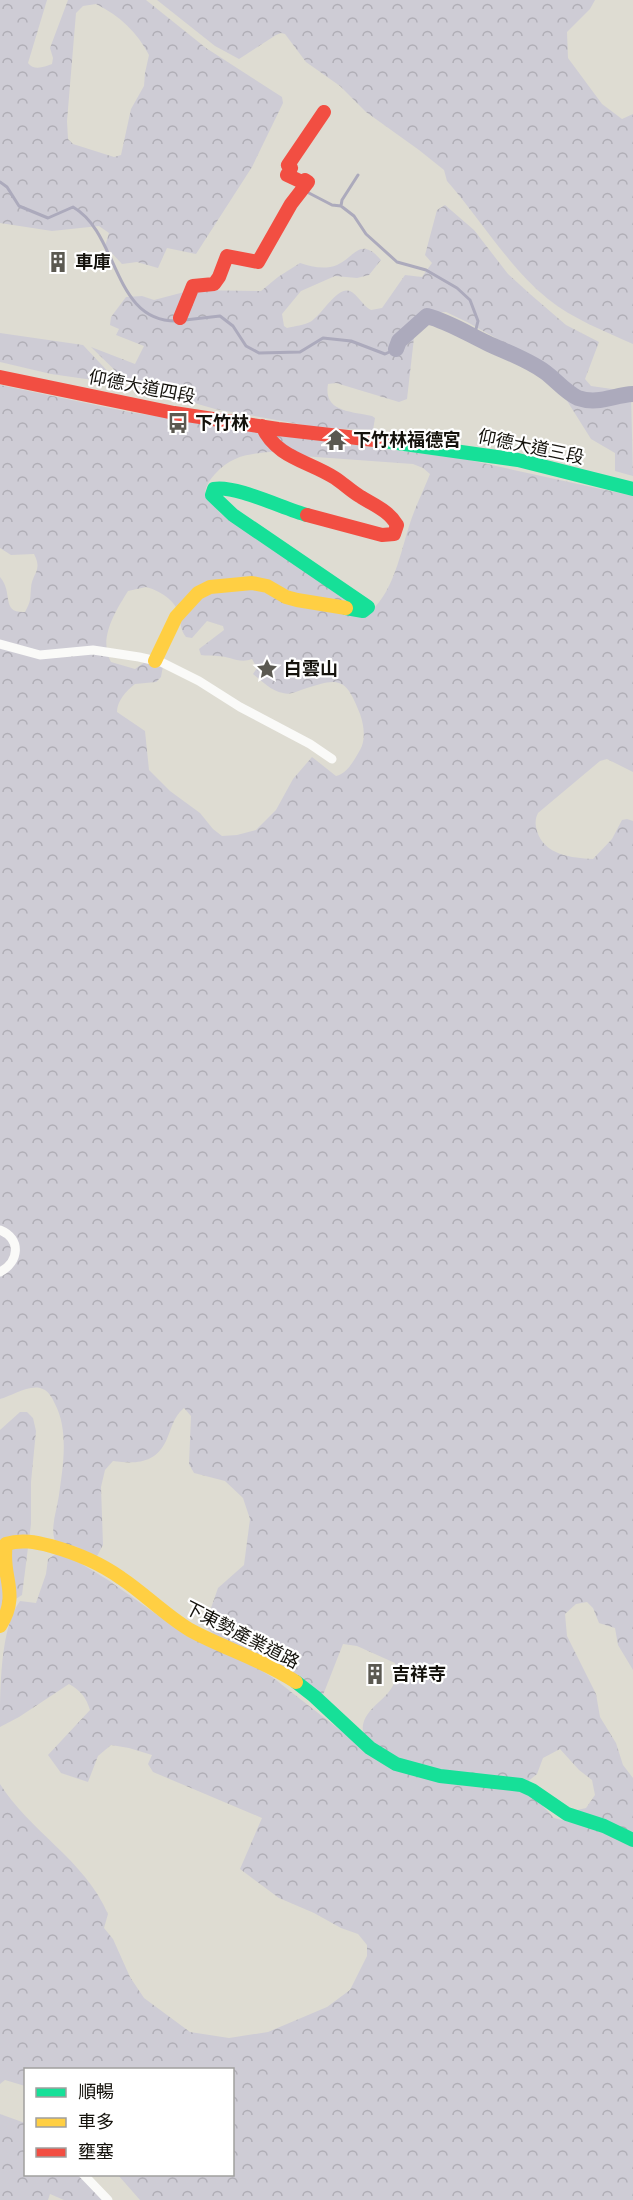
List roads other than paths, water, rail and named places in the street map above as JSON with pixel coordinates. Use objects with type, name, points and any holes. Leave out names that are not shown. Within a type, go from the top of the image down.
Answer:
[{"type":"street","points":[[180,318],[193,286],[210,287],[216,283],[227,256],[258,262],[291,204],[308,184],[305,180],[302,182],[287,175],[291,168],[288,165],[324,112]]},
{"type":"street","name":"仰德大道四段","points":[[0,377],[164,411],[278,429]]},
{"type":"street","points":[[155,661],[176,617],[198,593],[210,587],[252,583],[267,586],[286,597],[297,600],[352,610],[363,611],[368,607],[233,515],[212,495],[214,489],[228,489],[299,513],[382,535],[394,534],[397,525],[392,516],[352,492],[335,478],[278,449],[266,435],[262,426]]},
{"type":"street","name":"仰德大道三段","points":[[278,429],[364,438],[518,460],[633,489]]},
{"type":"street","points":[[0,644],[40,655],[93,650],[155,661],[185,673],[240,707],[310,744],[332,759]]},
{"type":"street","points":[[0,1230],[11,1237],[16,1249],[13,1261],[0,1272]]},
{"type":"street","name":"下東勢產業道路","points":[[0,1626],[10,1601],[2,1554],[6,1544],[19,1541],[37,1542],[77,1553],[111,1571],[173,1620],[191,1631],[259,1661],[301,1685],[380,1755],[398,1765],[435,1775],[523,1785],[575,1819],[603,1826],[633,1840]]},
{"type":"street","points":[[83,2176],[108,2200]]},
{"type":"waterway","points":[[341,206],[342,200],[358,175]]},
{"type":"waterway","points":[[0,182],[7,187],[19,206],[48,218],[73,207],[88,220],[100,237],[128,293],[141,308],[157,318],[179,321]]},
{"type":"waterway","points":[[307,192],[332,205],[341,206],[354,216],[366,234],[397,262],[426,270],[457,288],[470,300],[478,321],[474,337]]},
{"type":"waterway","points":[[185,320],[220,316],[233,326],[246,346],[259,353],[300,352],[323,338],[351,341],[385,354],[396,349]]},
{"type":"waterway","points":[[396,349],[399,341],[427,316],[531,363],[578,398],[599,400],[633,394]]},
{"type":"place","name":"車庫","points":[[58,262]]},
{"type":"place","name":"下竹林","points":[[178,423]]},
{"type":"place","name":"下竹林福德宮","points":[[336,440]]},
{"type":"place","name":"白雲山","points":[[267,669]]},
{"type":"place","name":"吉祥寺","points":[[375,1674]]}]
